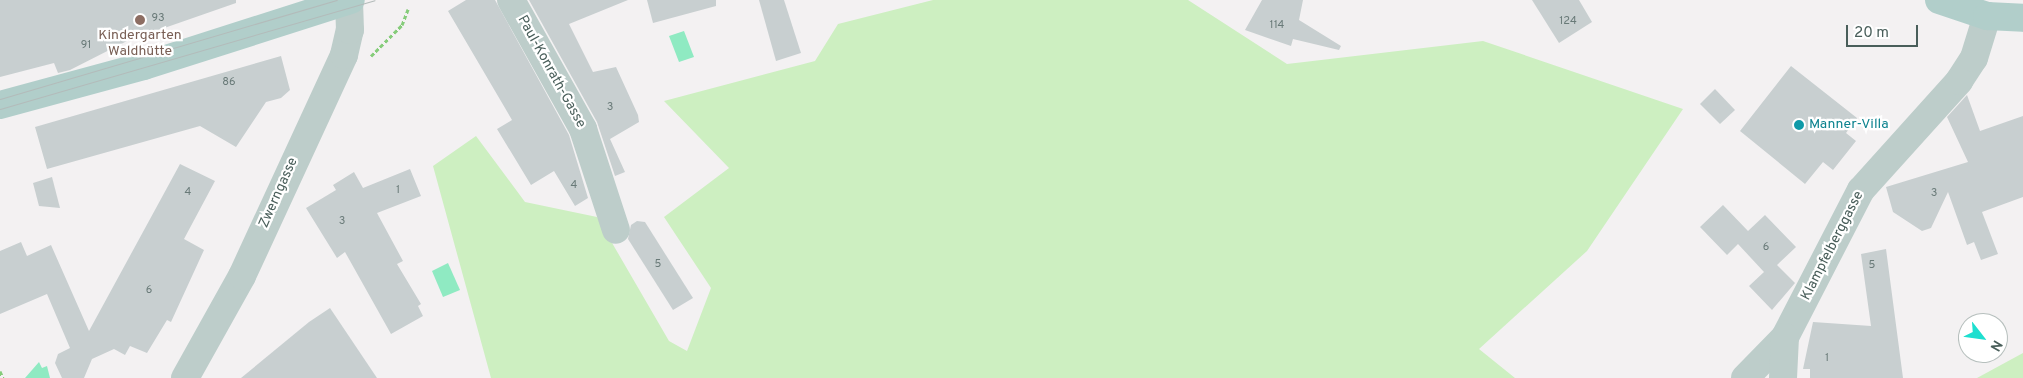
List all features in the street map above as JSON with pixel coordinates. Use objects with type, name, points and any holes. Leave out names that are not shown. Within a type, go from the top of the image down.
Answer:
[{"type":"main road","points":[[0,105],[144,66],[350,0]]},
{"type":"main road","points":[[1939,0],[1987,16],[2023,18]]},
{"type":"street","name":"Zwerngasse","points":[[185,378],[242,276],[344,55],[350,30],[350,0]]},
{"type":"street","name":"Paul-Konrath-Gasse","points":[[511,0],[584,129],[616,230]]},
{"type":"street","name":"Klampfelberggasse","points":[[1745,378],[1785,337],[1862,190],[1959,81],[1974,58],[1987,16]]},
{"type":"street","points":[[1783,378],[1785,337]]},
{"type":"path","points":[[0,371],[3,378]]},
{"type":"shaded area","points":[[933,0],[1188,0],[1287,64],[1483,41],[1683,109],[1587,251],[1479,349],[1515,378],[491,378],[433,166],[476,136],[525,202],[597,217],[669,341],[687,351],[711,288],[664,217],[729,168],[664,101],[815,61],[838,24]]},
{"type":"shaded area","points":[[684,31],[694,57],[679,62],[669,36]]},
{"type":"shaded area","points":[[448,263],[460,290],[443,297],[432,271]]},
{"type":"shaded area","points":[[2023,353],[2023,378],[1977,378],[2008,363],[2008,361]]},
{"type":"shaded area","points":[[39,362],[42,368],[47,366],[50,378],[25,378]]},
{"type":"building","points":[[0,0],[236,0],[236,3],[127,41],[70,70],[58,73],[54,63],[0,77]]},
{"type":"building","points":[[466,0],[495,0],[569,135],[588,198],[575,206],[554,171],[531,185],[497,129],[512,120],[448,11]]},
{"type":"building","points":[[529,0],[628,0],[569,24],[593,72],[616,67],[638,115],[639,122],[610,139],[625,172],[615,176],[597,122]]},
{"type":"building","points":[[647,0],[716,0],[716,6],[653,23]]},
{"type":"building","points":[[759,0],[784,0],[801,53],[776,61]]},
{"type":"building","points":[[1262,0],[1303,0],[1299,20],[1341,46],[1339,50],[1293,39],[1291,46],[1245,30]]},
{"type":"building","points":[[1532,0],[1579,0],[1592,22],[1559,43]]},
{"type":"building","points":[[281,56],[290,90],[281,98],[266,102],[236,147],[200,126],[47,169],[35,127]]},
{"type":"building","name":"Manner-Villa","points":[[1791,66],[1857,118],[1846,133],[1856,141],[1833,170],[1823,162],[1805,184],[1740,131]]},
{"type":"building","points":[[1715,89],[1735,110],[1720,124],[1700,104]]},
{"type":"building","points":[[1967,95],[1980,131],[2023,116],[2023,197],[1982,212],[1998,254],[1981,260],[1974,242],[1967,245],[1948,192],[1931,228],[1922,231],[1893,212],[1886,187],[1968,162],[1947,117]]},
{"type":"building","points":[[180,164],[215,181],[184,239],[204,250],[171,322],[167,320],[147,353],[130,346],[125,355],[114,349],[92,359],[84,378],[62,378],[55,363],[58,354],[70,348],[47,294],[0,314],[0,251],[21,242],[27,256],[51,245],[89,331]]},
{"type":"building","points":[[410,169],[421,196],[377,213],[403,261],[397,264],[421,304],[418,306],[423,316],[391,334],[345,252],[337,258],[306,208],[336,190],[333,185],[354,172],[363,188]]},
{"type":"building","points":[[52,177],[60,208],[39,206],[33,183]]},
{"type":"building","points":[[1723,205],[1748,231],[1765,215],[1796,247],[1777,265],[1795,283],[1772,310],[1749,286],[1764,272],[1738,244],[1727,255],[1700,227]]},
{"type":"building","points":[[637,221],[645,222],[693,298],[673,310],[628,239],[631,225]]},
{"type":"building","points":[[1886,249],[1903,378],[1810,378],[1810,369],[1803,369],[1813,322],[1871,326],[1861,254]]},
{"type":"building","points":[[330,308],[377,378],[241,378],[309,322]]},
{"type":"tram line","points":[[0,99],[337,0]]},
{"type":"tram line","points":[[0,109],[374,0]]},
{"type":"place","name":"Kindergarten Waldhütte","points":[[140,20]]},
{"type":"place","name":"Manner-Villa","points":[[1799,125]]}]
